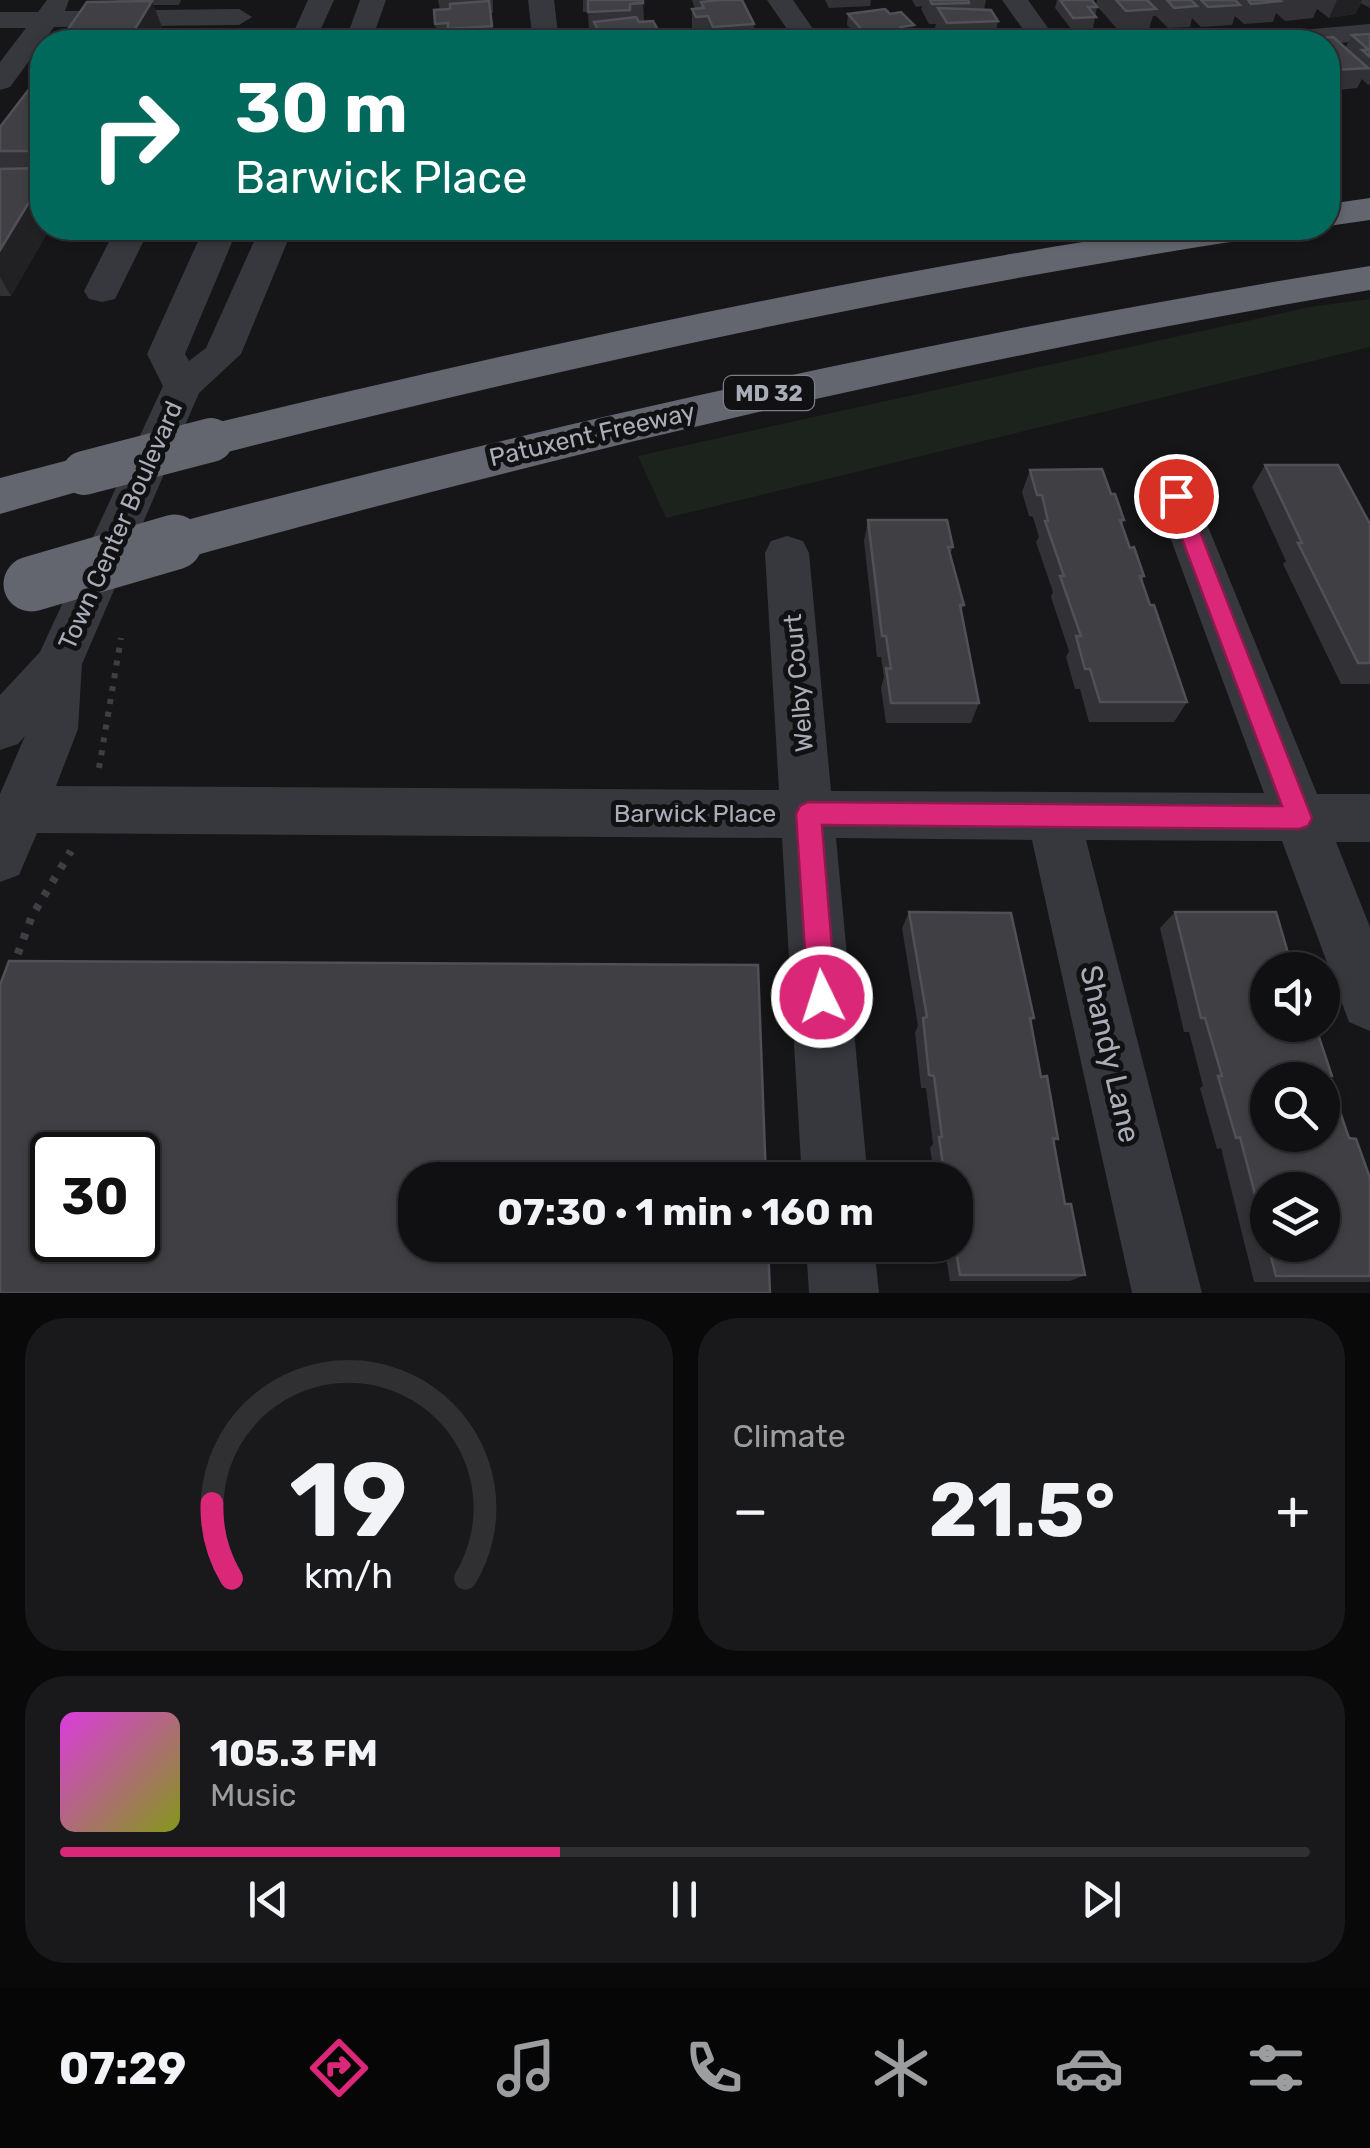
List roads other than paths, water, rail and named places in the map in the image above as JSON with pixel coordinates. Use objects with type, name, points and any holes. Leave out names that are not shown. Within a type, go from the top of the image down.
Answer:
[{"type":"highway","points":[[1340,213],[1370,208]]},
{"type":"highway","points":[[0,496],[382,397],[778,311],[1176,240]]},
{"type":"highway","name":"Patuxent Freeway","points":[[15,588],[387,483],[818,381],[1044,334],[1370,278]]},
{"type":"street","points":[[307,30],[321,0]]},
{"type":"street","points":[[363,30],[374,0]]},
{"type":"street","points":[[541,0],[545,30]]},
{"type":"street","points":[[780,0],[801,30]]},
{"type":"street","points":[[1015,0],[1036,30]]},
{"type":"street","points":[[0,20],[53,10],[243,8]]},
{"type":"street","points":[[1340,35],[1370,32]]},
{"type":"street","points":[[0,81],[30,41]]},
{"type":"street","points":[[102,290],[127,240]]},
{"type":"street","name":"Town Center Boulevard","points":[[182,386],[166,354],[217,240]]},
{"type":"street","name":"Town Center Boulevard","points":[[0,729],[58,664],[182,386],[222,354],[271,240]]},
{"type":"street","points":[[1176,496],[1370,1001]]},
{"type":"street","name":"Welby Court","points":[[786,553],[834,1162]]},
{"type":"street","name":"Town Center Boulevard","points":[[0,857],[53,729],[58,664]]},
{"type":"street","name":"Barwick Place","points":[[20,809],[1370,818]]},
{"type":"street","name":"Shandy Lane","points":[[1054,816],[1167,1293]]},
{"type":"street","points":[[841,1262],[844,1293]]}]
